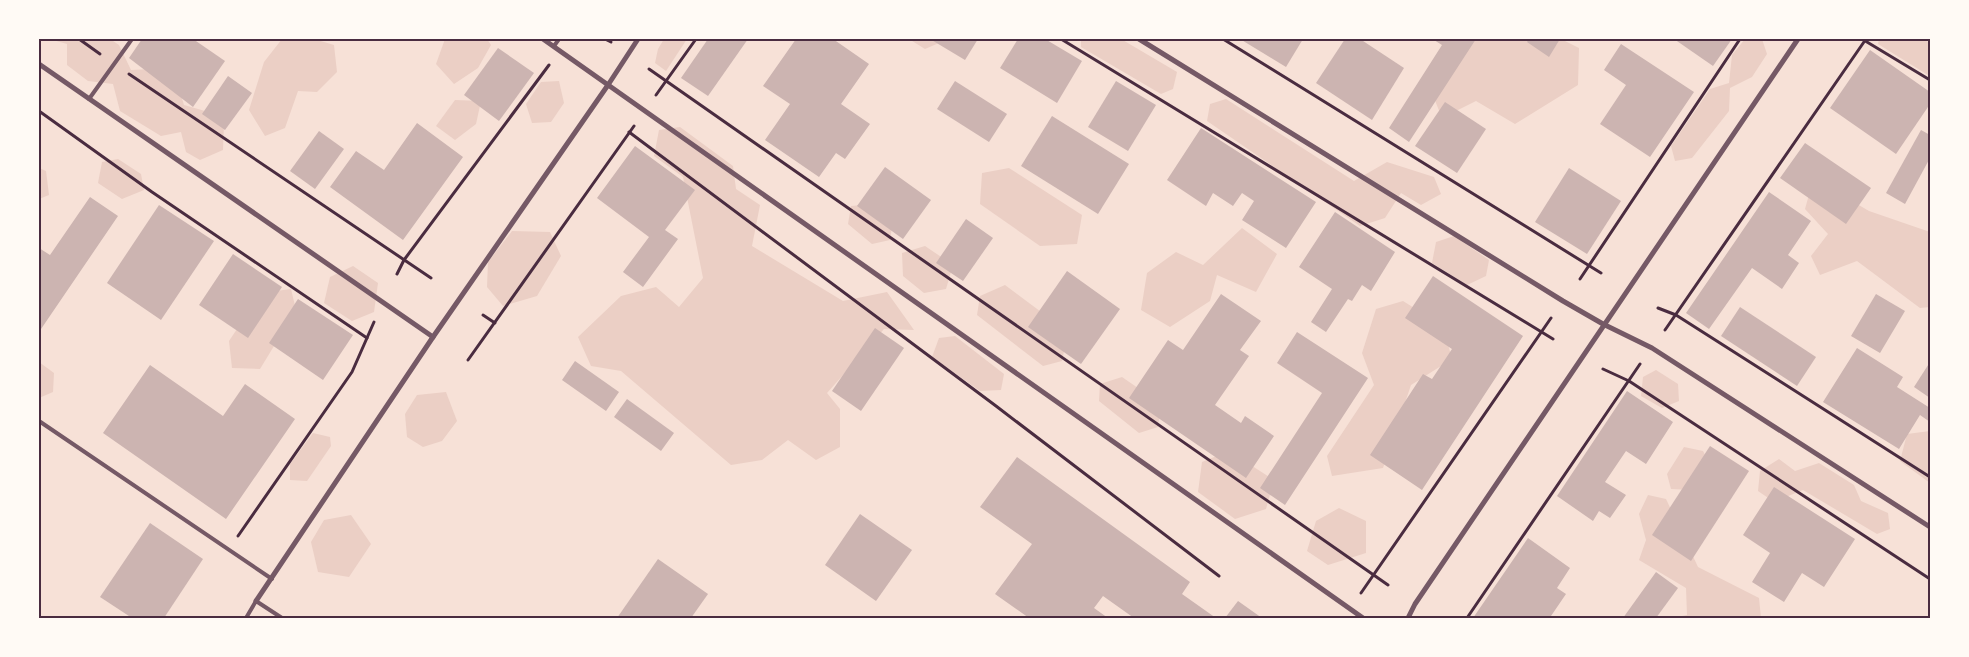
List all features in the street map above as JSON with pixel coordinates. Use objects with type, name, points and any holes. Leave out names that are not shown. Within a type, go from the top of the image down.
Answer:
[{"type":"street","points":[[544,39],[1363,618]]},
{"type":"street","points":[[256,601],[433,337],[638,39]]},
{"type":"street","points":[[1139,39],[1603,324],[1652,348],[1930,527]]},
{"type":"street","points":[[1408,618],[1415,604],[1603,324],[1798,39]]},
{"type":"street","points":[[39,64],[433,337]]},
{"type":"lane","points":[[89,99],[132,39]]},
{"type":"lane","points":[[554,46],[559,39]]},
{"type":"lane","points":[[39,421],[272,579]]},
{"type":"lane","points":[[246,618],[256,601],[282,618]]},
{"type":"path","points":[[79,39],[102,56]]},
{"type":"path","points":[[606,39],[611,42]]},
{"type":"path","points":[[656,95],[696,39]]},
{"type":"path","points":[[1061,39],[1553,339]]},
{"type":"path","points":[[1223,39],[1601,273]]},
{"type":"path","points":[[1580,279],[1740,39]]},
{"type":"path","points":[[1665,330],[1864,39],[1930,80]]},
{"type":"path","points":[[397,274],[404,260],[560,50]]},
{"type":"path","points":[[649,69],[1388,585]]},
{"type":"path","points":[[126,72],[431,278]]},
{"type":"path","points":[[39,111],[152,192],[367,338]]},
{"type":"path","points":[[468,360],[635,125]]},
{"type":"path","points":[[629,132],[1220,576]]},
{"type":"path","points":[[1658,308],[1676,315],[1930,477]]},
{"type":"path","points":[[483,315],[495,323]]},
{"type":"path","points":[[1359,596],[1551,318]]},
{"type":"path","points":[[228,550],[352,372],[374,322]]},
{"type":"path","points":[[1467,618],[1640,364]]},
{"type":"path","points":[[1604,369],[1629,381],[1930,579]]},
{"type":"shaded area","points":[[49,39],[110,39],[119,45],[131,70],[152,69],[178,86],[184,105],[212,113],[224,123],[223,150],[200,160],[186,152],[181,132],[161,136],[120,111],[113,84],[88,81],[67,65],[67,44]]},
{"type":"shaded area","points":[[282,39],[314,39],[334,45],[337,72],[317,92],[298,91],[285,128],[265,136],[249,110],[264,62]]},
{"type":"shaded area","points":[[445,39],[487,39],[491,45],[478,68],[454,84],[436,64]]},
{"type":"shaded area","points":[[664,39],[687,39],[666,71],[655,63],[658,49]]},
{"type":"shaded area","points":[[909,39],[946,39],[946,40],[925,49]]},
{"type":"shaded area","points":[[1081,39],[1121,39],[1177,72],[1173,89],[1161,94],[1081,47]]},
{"type":"shaded area","points":[[1474,39],[1561,39],[1579,48],[1578,85],[1515,124],[1476,101],[1442,118],[1430,88],[1460,46]]},
{"type":"shaded area","points":[[1745,39],[1762,39],[1767,54],[1752,77],[1730,88],[1729,111],[1692,158],[1675,161],[1671,146],[1710,89],[1729,83],[1732,55]]},
{"type":"shaded area","points":[[1879,39],[1923,39],[1930,43],[1930,74],[1928,75],[1878,44]]},
{"type":"shaded area","points":[[559,81],[564,103],[551,122],[532,123],[526,104],[541,82]]},
{"type":"shaded area","points":[[1226,99],[1354,181],[1387,162],[1434,177],[1441,194],[1421,205],[1401,193],[1385,218],[1360,226],[1207,121],[1210,104]]},
{"type":"shaded area","points":[[455,100],[481,101],[476,124],[455,140],[436,126]]},
{"type":"shaded area","points":[[680,127],[733,166],[736,189],[760,205],[752,246],[843,301],[887,292],[914,330],[884,329],[827,393],[840,409],[840,447],[816,460],[788,440],[762,460],[731,465],[621,371],[591,366],[578,337],[621,296],[656,287],[679,307],[703,278],[683,177],[654,156],[659,130]]},
{"type":"shaded area","points":[[118,159],[141,174],[144,190],[122,199],[98,183],[102,162]]},
{"type":"shaded area","points":[[39,168],[46,171],[49,195],[39,199]]},
{"type":"shaded area","points":[[1009,168],[1082,215],[1077,244],[1040,246],[980,204],[982,173]]},
{"type":"shaded area","points":[[1823,184],[1869,211],[1930,232],[1930,307],[1920,308],[1857,261],[1820,275],[1811,256],[1828,234],[1805,209],[1810,191]]},
{"type":"shaded area","points":[[874,204],[894,215],[890,240],[872,244],[848,224],[851,206]]},
{"type":"shaded area","points":[[1242,228],[1277,254],[1256,292],[1217,275],[1210,301],[1170,327],[1141,310],[1147,273],[1176,252],[1203,265]]},
{"type":"shaded area","points":[[512,231],[550,232],[561,256],[537,296],[503,306],[487,287],[488,262]]},
{"type":"shaded area","points":[[1454,236],[1489,260],[1486,276],[1467,285],[1432,263],[1436,242]]},
{"type":"shaded area","points":[[925,246],[953,265],[946,289],[924,293],[903,276],[902,253]]},
{"type":"shaded area","points":[[353,266],[378,283],[374,312],[352,321],[324,303],[330,277]]},
{"type":"shaded area","points":[[1005,285],[1068,332],[1062,361],[1043,366],[977,315],[980,296]]},
{"type":"shaded area","points":[[291,289],[296,310],[260,369],[232,368],[229,341],[261,293]]},
{"type":"shaded area","points":[[1403,301],[1443,326],[1452,359],[1411,385],[1383,468],[1332,476],[1327,456],[1374,385],[1362,353],[1376,309]]},
{"type":"shaded area","points":[[955,336],[1004,374],[1001,390],[980,391],[932,357],[939,338]]},
{"type":"shaded area","points":[[39,362],[54,373],[53,392],[39,398]]},
{"type":"shaded area","points":[[1656,370],[1678,384],[1679,401],[1662,408],[1641,396],[1643,377]]},
{"type":"shaded area","points":[[1122,377],[1161,404],[1158,427],[1139,433],[1099,401],[1100,384]]},
{"type":"shaded area","points":[[446,392],[457,421],[442,441],[423,447],[407,437],[405,414],[417,395]]},
{"type":"shaded area","points":[[1930,431],[1930,483],[1900,461],[1907,434]]},
{"type":"shaded area","points":[[313,433],[330,437],[331,446],[307,481],[290,480],[290,464]]},
{"type":"shaded area","points":[[1684,447],[1703,451],[1709,462],[1692,490],[1671,489],[1667,474]]},
{"type":"shaded area","points":[[1229,451],[1274,480],[1266,509],[1235,519],[1198,492],[1202,462]]},
{"type":"shaded area","points":[[1779,459],[1795,471],[1819,463],[1854,485],[1861,501],[1888,513],[1890,529],[1877,534],[1803,490],[1774,502],[1758,491],[1760,471]]},
{"type":"shaded area","points":[[1648,495],[1666,499],[1698,567],[1759,598],[1761,618],[1672,618],[1687,615],[1686,588],[1639,560],[1646,540],[1639,514]]},
{"type":"shaded area","points":[[1339,508],[1366,521],[1366,553],[1328,565],[1307,551],[1316,521]]},
{"type":"shaded area","points":[[351,515],[371,544],[349,577],[318,572],[311,542],[324,520]]},
{"type":"building","points":[[142,39],[193,39],[225,61],[193,107],[129,58]]},
{"type":"building","points":[[708,39],[748,39],[708,96],[681,78]]},
{"type":"building","points":[[796,39],[833,39],[869,64],[841,104],[870,124],[845,159],[836,153],[819,177],[765,140],[790,104],[763,86]]},
{"type":"building","points":[[930,39],[978,39],[965,60]]},
{"type":"building","points":[[1018,39],[1045,39],[1082,61],[1057,103],[1000,68]]},
{"type":"building","points":[[1240,39],[1303,39],[1286,67]]},
{"type":"building","points":[[1345,39],[1360,39],[1404,68],[1372,120],[1316,83]]},
{"type":"building","points":[[1435,39],[1476,39],[1409,142],[1389,128],[1442,45]]},
{"type":"building","points":[[1529,39],[1560,39],[1549,57],[1527,42]]},
{"type":"building","points":[[1674,39],[1732,39],[1713,66]]},
{"type":"building","points":[[1621,44],[1694,92],[1650,157],[1600,124],[1626,85],[1604,70]]},
{"type":"building","points":[[498,48],[534,73],[499,121],[464,95]]},
{"type":"building","points":[[1870,50],[1930,92],[1930,104],[1896,154],[1830,108]]},
{"type":"building","points":[[228,76],[252,93],[225,130],[202,114]]},
{"type":"building","points":[[955,81],[1007,114],[989,142],[937,109]]},
{"type":"building","points":[[1116,81],[1156,105],[1128,151],[1088,127]]},
{"type":"building","points":[[1445,102],[1486,129],[1457,173],[1415,146]]},
{"type":"building","points":[[1052,116],[1129,164],[1098,214],[1021,166]]},
{"type":"building","points":[[417,123],[463,157],[403,240],[330,187],[356,151],[384,170]]},
{"type":"building","points":[[1201,128],[1316,202],[1286,248],[1242,220],[1254,201],[1242,193],[1233,206],[1213,193],[1206,206],[1167,180]]},
{"type":"building","points":[[1921,130],[1930,135],[1930,158],[1905,204],[1886,193]]},
{"type":"building","points":[[319,131],[344,149],[315,189],[290,171]]},
{"type":"building","points":[[1805,143],[1871,188],[1846,224],[1780,178]]},
{"type":"building","points":[[635,146],[695,190],[665,230],[678,239],[643,287],[623,272],[649,237],[597,198]]},
{"type":"building","points":[[885,167],[931,200],[903,239],[857,206]]},
{"type":"building","points":[[1569,168],[1621,201],[1587,254],[1535,222]]},
{"type":"building","points":[[1769,192],[1811,221],[1788,255],[1799,263],[1782,289],[1752,268],[1709,329],[1686,313]]},
{"type":"building","points":[[90,197],[118,216],[39,332],[39,248],[50,255]]},
{"type":"building","points":[[159,205],[214,241],[161,320],[107,283]]},
{"type":"building","points":[[1335,212],[1395,252],[1371,291],[1362,285],[1352,301],[1348,299],[1326,332],[1311,322],[1332,289],[1299,267]]},
{"type":"building","points":[[966,219],[993,238],[963,281],[936,263]]},
{"type":"building","points":[[233,254],[282,287],[248,338],[199,305]]},
{"type":"building","points":[[1067,271],[1120,309],[1081,364],[1028,327]]},
{"type":"building","points":[[1433,276],[1523,336],[1422,490],[1370,455],[1423,374],[1432,379],[1452,349],[1405,318]]},
{"type":"building","points":[[1221,294],[1261,321],[1240,350],[1249,356],[1215,405],[1241,423],[1245,416],[1274,436],[1246,478],[1129,398],[1168,340],[1183,350]]},
{"type":"building","points":[[1876,294],[1905,311],[1880,353],[1851,336]]},
{"type":"building","points":[[298,299],[353,335],[323,380],[269,343]]},
{"type":"building","points":[[1740,307],[1816,357],[1797,386],[1721,336]]},
{"type":"building","points":[[875,328],[904,348],[861,411],[832,391]]},
{"type":"building","points":[[1297,332],[1368,378],[1285,505],[1260,488],[1322,393],[1277,363]]},
{"type":"building","points":[[1857,348],[1903,377],[1897,387],[1930,408],[1930,422],[1920,415],[1899,449],[1823,402]]},
{"type":"building","points":[[575,361],[619,392],[606,411],[562,380]]},
{"type":"building","points":[[1930,362],[1930,398],[1914,387]]},
{"type":"building","points":[[150,365],[223,416],[245,384],[295,419],[226,519],[103,433]]},
{"type":"building","points":[[1627,391],[1673,422],[1646,464],[1626,451],[1605,482],[1626,495],[1610,518],[1599,511],[1593,521],[1557,496]]},
{"type":"building","points":[[627,399],[674,433],[661,451],[614,417]]},
{"type":"building","points":[[1710,446],[1749,471],[1691,561],[1652,535]]},
{"type":"building","points":[[1017,457],[1190,582],[1182,594],[1216,618],[1134,618],[1103,596],[1094,608],[1108,618],[1029,618],[995,594],[1032,544],[980,507]]},
{"type":"building","points":[[1774,487],[1855,539],[1824,587],[1802,573],[1784,602],[1752,582],[1770,553],[1743,535]]},
{"type":"building","points":[[860,514],[912,550],[876,601],[825,565]]},
{"type":"building","points":[[150,523],[203,559],[164,618],[132,618],[100,597]]},
{"type":"building","points":[[1528,538],[1570,568],[1557,588],[1566,594],[1551,616],[1555,618],[1473,618]]},
{"type":"building","points":[[658,559],[708,594],[691,618],[617,618]]},
{"type":"building","points":[[1656,572],[1678,588],[1656,618],[1623,618]]},
{"type":"building","points":[[1238,601],[1262,618],[1225,618]]}]
